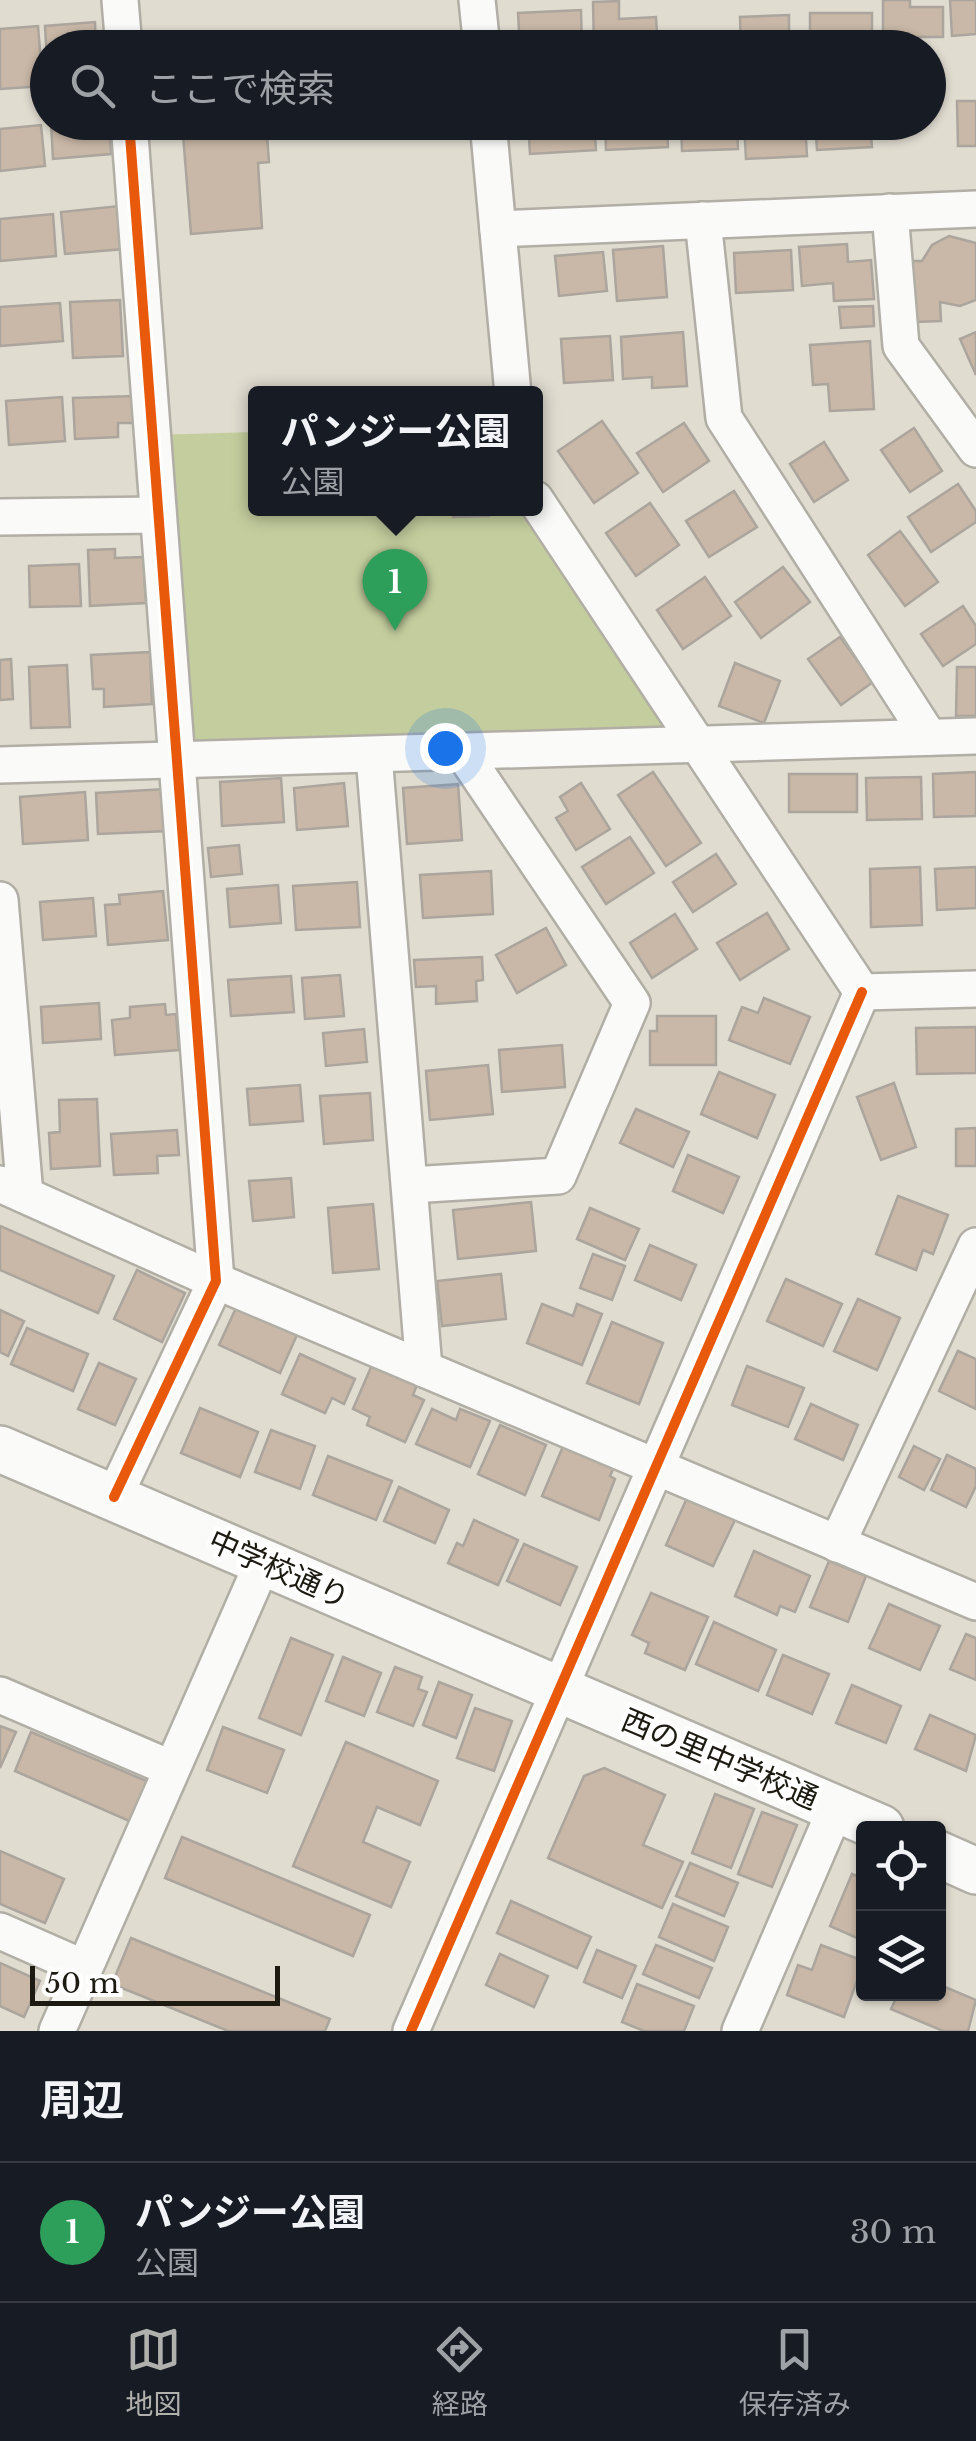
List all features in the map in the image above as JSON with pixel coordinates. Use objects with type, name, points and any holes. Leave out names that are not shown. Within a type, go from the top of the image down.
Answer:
[{"type":"street","points":[[120,0],[122,30]]},
{"type":"street","points":[[477,0],[480,30]]},
{"type":"street","points":[[114,1497],[216,1281],[130,140]]},
{"type":"street","points":[[490,140],[512,386]]},
{"type":"street","points":[[498,229],[976,209]]},
{"type":"street","points":[[890,212],[902,346],[976,449]]},
{"type":"street","points":[[702,220],[724,418],[929,737]]},
{"type":"street","points":[[543,511],[862,992]]},
{"type":"street","points":[[0,516],[158,514]]},
{"type":"street","points":[[0,765],[976,736]]},
{"type":"street","points":[[410,1185],[558,1176],[632,1003],[464,754]]},
{"type":"street","points":[[374,755],[424,1369]]},
{"type":"street","points":[[0,900],[12,1190],[216,1281],[976,1602]]},
{"type":"street","points":[[862,992],[976,988]]},
{"type":"street","points":[[412,2031],[862,992]]},
{"type":"street","points":[[837,1544],[976,1246]]},
{"type":"street","name":"中学校通り","points":[[0,1449],[558,1690]]},
{"type":"street","points":[[57,2031],[263,1562]]},
{"type":"street","name":"西の里中学校通","points":[[558,1690],[865,1821]]},
{"type":"street","points":[[0,1696],[170,1768]]},
{"type":"street","points":[[740,2031],[836,1808]]},
{"type":"street","points":[[946,1858],[976,1871]]},
{"type":"street","points":[[0,1932],[84,1968]]},
{"type":"green space","points":[[248,432],[248,516],[540,516],[698,747],[178,762],[152,435]]},
{"type":"building","points":[[883,0],[910,0],[910,7],[943,7],[943,30],[883,30]]},
{"type":"building","points":[[950,0],[976,0],[976,34],[952,36]]},
{"type":"building","points":[[619,1],[619,19],[656,17],[657,30],[594,30],[593,2]]},
{"type":"building","points":[[581,10],[582,30],[519,30],[518,13]]},
{"type":"building","points":[[810,13],[872,13],[872,30],[810,30]]},
{"type":"building","points":[[789,15],[789,30],[740,30],[740,17]]},
{"type":"building","points":[[95,22],[95,30],[45,30],[45,26]]},
{"type":"building","points":[[38,26],[38,30],[30,30],[30,87],[0,89],[0,29]]},
{"type":"building","points":[[957,101],[976,101],[976,146],[958,146]]},
{"type":"building","points":[[30,126],[30,140],[42,140],[45,166],[0,171],[0,129]]},
{"type":"building","points":[[52,140],[110,140],[111,154],[53,159]]},
{"type":"building","points":[[183,140],[267,140],[269,162],[258,163],[262,228],[191,234]]},
{"type":"building","points":[[529,140],[595,140],[596,150],[530,154]]},
{"type":"building","points":[[606,140],[668,140],[668,147],[606,150]]},
{"type":"building","points":[[682,140],[738,140],[738,149],[682,151]]},
{"type":"building","points":[[745,140],[806,140],[807,156],[746,159]]},
{"type":"building","points":[[816,140],[871,140],[872,147],[817,150]]},
{"type":"building","points":[[119,206],[124,249],[65,254],[61,212]]},
{"type":"building","points":[[53,214],[56,256],[0,261],[0,219]]},
{"type":"building","points":[[949,236],[976,243],[976,300],[960,306],[940,302],[941,321],[915,322],[912,261],[922,261],[932,245]]},
{"type":"building","points":[[847,244],[848,262],[871,260],[874,299],[834,301],[833,283],[802,286],[799,247]]},
{"type":"building","points":[[663,246],[667,297],[617,301],[613,250]]},
{"type":"building","points":[[791,250],[793,290],[736,293],[734,253]]},
{"type":"building","points":[[603,252],[607,291],[559,296],[555,256]]},
{"type":"building","points":[[120,300],[123,356],[73,358],[70,302]]},
{"type":"building","points":[[60,303],[63,341],[0,346],[0,307]]},
{"type":"building","points":[[873,306],[874,326],[841,328],[839,307]]},
{"type":"building","points":[[683,332],[687,386],[652,388],[652,377],[623,379],[621,337]]},
{"type":"building","points":[[976,332],[976,375],[960,339]]},
{"type":"building","points":[[610,336],[613,380],[564,383],[561,339]]},
{"type":"building","points":[[870,341],[874,409],[830,411],[828,384],[813,385],[810,345]]},
{"type":"building","points":[[134,396],[135,423],[118,423],[118,437],[75,439],[73,398]]},
{"type":"building","points":[[62,397],[65,441],[9,445],[6,401]]},
{"type":"building","points":[[602,421],[638,473],[594,503],[558,451]]},
{"type":"building","points":[[684,423],[709,461],[663,492],[637,453]]},
{"type":"building","points":[[914,428],[942,471],[910,492],[881,450]]},
{"type":"building","points":[[824,442],[848,480],[814,502],[790,464]]},
{"type":"building","points":[[958,484],[976,511],[976,522],[931,552],[908,517]]},
{"type":"building","points":[[734,491],[757,527],[709,557],[686,521]]},
{"type":"building","points":[[650,503],[679,545],[636,576],[606,533]]},
{"type":"building","points":[[900,531],[938,582],[905,606],[868,555]]},
{"type":"building","points":[[115,549],[115,558],[143,557],[146,603],[90,606],[88,550]]},
{"type":"building","points":[[79,564],[81,606],[30,607],[29,566]]},
{"type":"building","points":[[783,567],[810,602],[761,638],[735,602]]},
{"type":"building","points":[[705,577],[731,616],[683,649],[657,610]]},
{"type":"building","points":[[963,606],[976,626],[976,644],[943,666],[921,634]]},
{"type":"building","points":[[840,637],[873,682],[841,705],[808,659]]},
{"type":"building","points":[[150,652],[152,704],[104,707],[104,689],[93,689],[91,655]]},
{"type":"building","points":[[11,659],[13,699],[0,700],[0,660]]},
{"type":"building","points":[[735,663],[780,681],[764,723],[719,706]]},
{"type":"building","points":[[67,665],[70,727],[31,728],[29,667]]},
{"type":"building","points":[[957,667],[976,667],[976,716],[956,716]]},
{"type":"building","points":[[653,772],[701,843],[666,866],[618,795]]},
{"type":"building","points":[[976,772],[976,816],[934,817],[933,774]]},
{"type":"building","points":[[789,774],[857,774],[857,812],[789,812]]},
{"type":"building","points":[[921,777],[922,819],[867,820],[866,778]]},
{"type":"building","points":[[281,778],[284,822],[222,826],[220,782]]},
{"type":"building","points":[[344,783],[348,826],[297,830],[294,788]]},
{"type":"building","points":[[581,783],[610,829],[576,850],[556,818],[568,811],[560,797]]},
{"type":"building","points":[[458,784],[462,840],[407,844],[403,788]]},
{"type":"building","points":[[166,789],[168,831],[98,834],[96,793]]},
{"type":"building","points":[[85,792],[88,840],[23,844],[20,797]]},
{"type":"building","points":[[630,837],[654,873],[606,904],[582,867]]},
{"type":"building","points":[[239,845],[242,874],[211,877],[208,848]]},
{"type":"building","points":[[716,854],[736,884],[693,912],[673,882]]},
{"type":"building","points":[[920,867],[922,925],[871,927],[870,869]]},
{"type":"building","points":[[976,867],[976,908],[937,910],[935,869]]},
{"type":"building","points":[[491,871],[493,914],[423,918],[420,875]]},
{"type":"building","points":[[357,882],[360,927],[296,930],[293,886]]},
{"type":"building","points":[[278,885],[281,923],[230,927],[227,889]]},
{"type":"building","points":[[163,891],[168,940],[108,945],[105,905],[120,904],[119,895]]},
{"type":"building","points":[[93,898],[96,936],[43,940],[40,902]]},
{"type":"building","points":[[767,913],[789,949],[740,980],[717,943]]},
{"type":"building","points":[[675,914],[697,949],[652,978],[630,943]]},
{"type":"building","points":[[546,928],[566,965],[517,993],[496,955]]},
{"type":"building","points":[[482,957],[483,980],[476,981],[477,1001],[436,1004],[436,986],[416,987],[414,960]]},
{"type":"building","points":[[340,975],[344,1016],[305,1019],[302,978]]},
{"type":"building","points":[[291,976],[294,1012],[231,1016],[228,980]]},
{"type":"building","points":[[764,998],[810,1017],[790,1064],[729,1040],[742,1007],[758,1013]]},
{"type":"building","points":[[99,1003],[101,1039],[43,1043],[41,1007]]},
{"type":"building","points":[[165,1004],[166,1015],[176,1014],[179,1050],[115,1055],[112,1020],[130,1018],[130,1007]]},
{"type":"building","points":[[657,1016],[716,1016],[716,1065],[650,1065],[650,1031],[657,1031]]},
{"type":"building","points":[[976,1027],[976,1073],[917,1074],[916,1028]]},
{"type":"building","points":[[364,1029],[367,1062],[326,1066],[323,1033]]},
{"type":"building","points":[[562,1045],[565,1087],[502,1092],[499,1050]]},
{"type":"building","points":[[488,1065],[493,1114],[430,1120],[426,1071]]},
{"type":"building","points":[[719,1072],[775,1095],[757,1138],[701,1114]]},
{"type":"building","points":[[894,1083],[916,1147],[881,1160],[857,1097]]},
{"type":"building","points":[[300,1085],[303,1121],[250,1125],[247,1089]]},
{"type":"building","points":[[370,1093],[373,1140],[324,1144],[320,1096]]},
{"type":"building","points":[[97,1099],[100,1166],[51,1169],[49,1133],[60,1132],[59,1100]]},
{"type":"building","points":[[636,1109],[689,1132],[673,1167],[620,1143]]},
{"type":"building","points":[[976,1128],[976,1166],[956,1166],[956,1129]]},
{"type":"building","points":[[177,1130],[179,1155],[157,1156],[158,1173],[114,1175],[111,1134]]},
{"type":"building","points":[[688,1155],[739,1177],[723,1213],[673,1191]]},
{"type":"building","points":[[291,1178],[294,1217],[253,1221],[249,1181]]},
{"type":"building","points":[[898,1196],[948,1215],[933,1254],[923,1250],[916,1270],[876,1254]]},
{"type":"building","points":[[531,1202],[536,1251],[458,1259],[453,1210]]},
{"type":"building","points":[[373,1204],[379,1269],[333,1273],[328,1208]]},
{"type":"building","points":[[590,1208],[639,1229],[625,1260],[577,1239]]},
{"type":"building","points":[[0,1226],[114,1276],[98,1313],[0,1270]]},
{"type":"building","points":[[650,1245],[696,1265],[681,1300],[635,1280]]},
{"type":"building","points":[[593,1254],[625,1266],[612,1300],[580,1288]]},
{"type":"building","points":[[137,1270],[185,1293],[162,1342],[114,1319]]},
{"type":"building","points":[[501,1274],[506,1319],[442,1326],[437,1281]]},
{"type":"building","points":[[786,1279],[842,1304],[823,1346],[767,1321]]},
{"type":"building","points":[[858,1299],[900,1318],[877,1370],[834,1351]]},
{"type":"building","points":[[542,1304],[573,1316],[577,1304],[602,1314],[582,1365],[527,1343]]},
{"type":"building","points":[[236,1308],[297,1335],[280,1373],[219,1345]]},
{"type":"building","points":[[0,1310],[24,1321],[8,1356],[0,1352]]},
{"type":"building","points":[[612,1322],[663,1343],[639,1404],[587,1383]]},
{"type":"building","points":[[27,1328],[88,1354],[73,1391],[11,1364]]},
{"type":"building","points":[[958,1351],[976,1359],[976,1409],[939,1391]]},
{"type":"building","points":[[300,1354],[355,1379],[344,1404],[332,1398],[325,1413],[282,1394]]},
{"type":"building","points":[[99,1363],[136,1379],[115,1425],[78,1409]]},
{"type":"building","points":[[372,1365],[417,1385],[413,1395],[424,1400],[405,1442],[367,1425],[370,1417],[353,1409]]},
{"type":"building","points":[[747,1366],[804,1388],[788,1427],[732,1405]]},
{"type":"building","points":[[811,1404],[858,1425],[843,1460],[795,1439]]},
{"type":"building","points":[[200,1408],[258,1432],[240,1477],[181,1453]]},
{"type":"building","points":[[432,1409],[456,1420],[460,1409],[490,1421],[470,1467],[416,1444]]},
{"type":"building","points":[[500,1425],[546,1445],[525,1495],[478,1474]]},
{"type":"building","points":[[271,1430],[315,1446],[300,1489],[255,1472]]},
{"type":"building","points":[[564,1444],[615,1465],[610,1476],[615,1479],[599,1520],[542,1496]]},
{"type":"building","points":[[914,1446],[940,1459],[924,1490],[899,1477]]},
{"type":"building","points":[[947,1455],[976,1469],[976,1486],[966,1507],[931,1490]]},
{"type":"building","points":[[328,1456],[392,1481],[376,1520],[313,1495]]},
{"type":"building","points":[[399,1487],[449,1510],[435,1543],[384,1521]]},
{"type":"building","points":[[687,1498],[735,1520],[713,1566],[666,1545]]},
{"type":"building","points":[[474,1520],[518,1540],[498,1585],[448,1563],[457,1543],[463,1546]]},
{"type":"building","points":[[524,1544],[577,1567],[560,1605],[507,1581]]},
{"type":"building","points":[[754,1551],[810,1576],[795,1612],[780,1606],[777,1615],[735,1596]]},
{"type":"building","points":[[829,1561],[866,1576],[848,1622],[810,1607]]},
{"type":"building","points":[[651,1593],[708,1617],[685,1670],[645,1653],[649,1643],[632,1635]]},
{"type":"building","points":[[889,1604],[940,1626],[920,1670],[869,1648]]},
{"type":"building","points":[[714,1622],[776,1650],[758,1691],[696,1664]]},
{"type":"building","points":[[966,1634],[976,1638],[976,1680],[950,1669]]},
{"type":"building","points":[[291,1638],[333,1655],[301,1735],[259,1718]]},
{"type":"building","points":[[783,1655],[829,1674],[812,1714],[767,1695]]},
{"type":"building","points":[[343,1657],[381,1673],[364,1716],[326,1701]]},
{"type":"building","points":[[395,1667],[422,1677],[418,1689],[427,1692],[413,1726],[377,1712]]},
{"type":"building","points":[[439,1682],[472,1695],[456,1738],[423,1725]]},
{"type":"building","points":[[852,1685],[901,1706],[886,1743],[836,1723]]},
{"type":"building","points":[[475,1708],[512,1721],[494,1771],[457,1758]]},
{"type":"building","points":[[930,1715],[976,1735],[966,1771],[915,1749]]},
{"type":"building","points":[[0,1726],[16,1732],[0,1768]]},
{"type":"building","points":[[223,1727],[284,1750],[267,1793],[207,1770]]},
{"type":"building","points":[[31,1732],[151,1783],[134,1823],[15,1771]]},
{"type":"building","points":[[346,1742],[438,1781],[420,1825],[377,1807],[363,1842],[410,1862],[391,1907],[293,1866]]},
{"type":"building","points":[[604,1768],[665,1795],[643,1845],[683,1862],[662,1908],[548,1858],[584,1776]]},
{"type":"building","points":[[715,1794],[754,1809],[731,1868],[692,1853]]},
{"type":"building","points":[[762,1812],[797,1825],[772,1887],[738,1874]]},
{"type":"building","points":[[182,1837],[370,1915],[353,1956],[165,1878]]},
{"type":"building","points":[[0,1851],[64,1879],[45,1923],[0,1904]]},
{"type":"building","points":[[690,1863],[738,1883],[724,1916],[676,1896]]},
{"type":"building","points":[[852,1874],[856,1876],[856,1937],[830,1926]]},
{"type":"building","points":[[511,1901],[591,1937],[577,1968],[497,1933]]},
{"type":"building","points":[[673,1904],[728,1927],[714,1961],[659,1937]]},
{"type":"building","points":[[131,1938],[330,2019],[325,2031],[228,2031],[112,1984]]},
{"type":"building","points":[[656,1945],[712,1968],[699,1998],[643,1974]]},
{"type":"building","points":[[821,1945],[856,1958],[856,1983],[844,2017],[787,1995],[798,1965],[812,1970]]},
{"type":"building","points":[[597,1950],[636,1966],[622,1998],[584,1982]]},
{"type":"building","points":[[500,1954],[548,1976],[534,2007],[486,1985]]},
{"type":"building","points":[[0,1963],[40,1981],[24,2017],[0,2006]]},
{"type":"building","points":[[637,1984],[694,2006],[684,2031],[644,2031],[622,2022]]},
{"type":"building","points":[[946,1987],[976,2000],[968,2031],[943,2031],[891,2009],[895,2001],[946,2001]]},
{"type":"cycle path","points":[[114,1497],[216,1281],[130,140]]},
{"type":"cycle path","points":[[411,2031],[862,992]]},
{"type":"place","name":"パンジー公園","points":[[395,631]]}]
